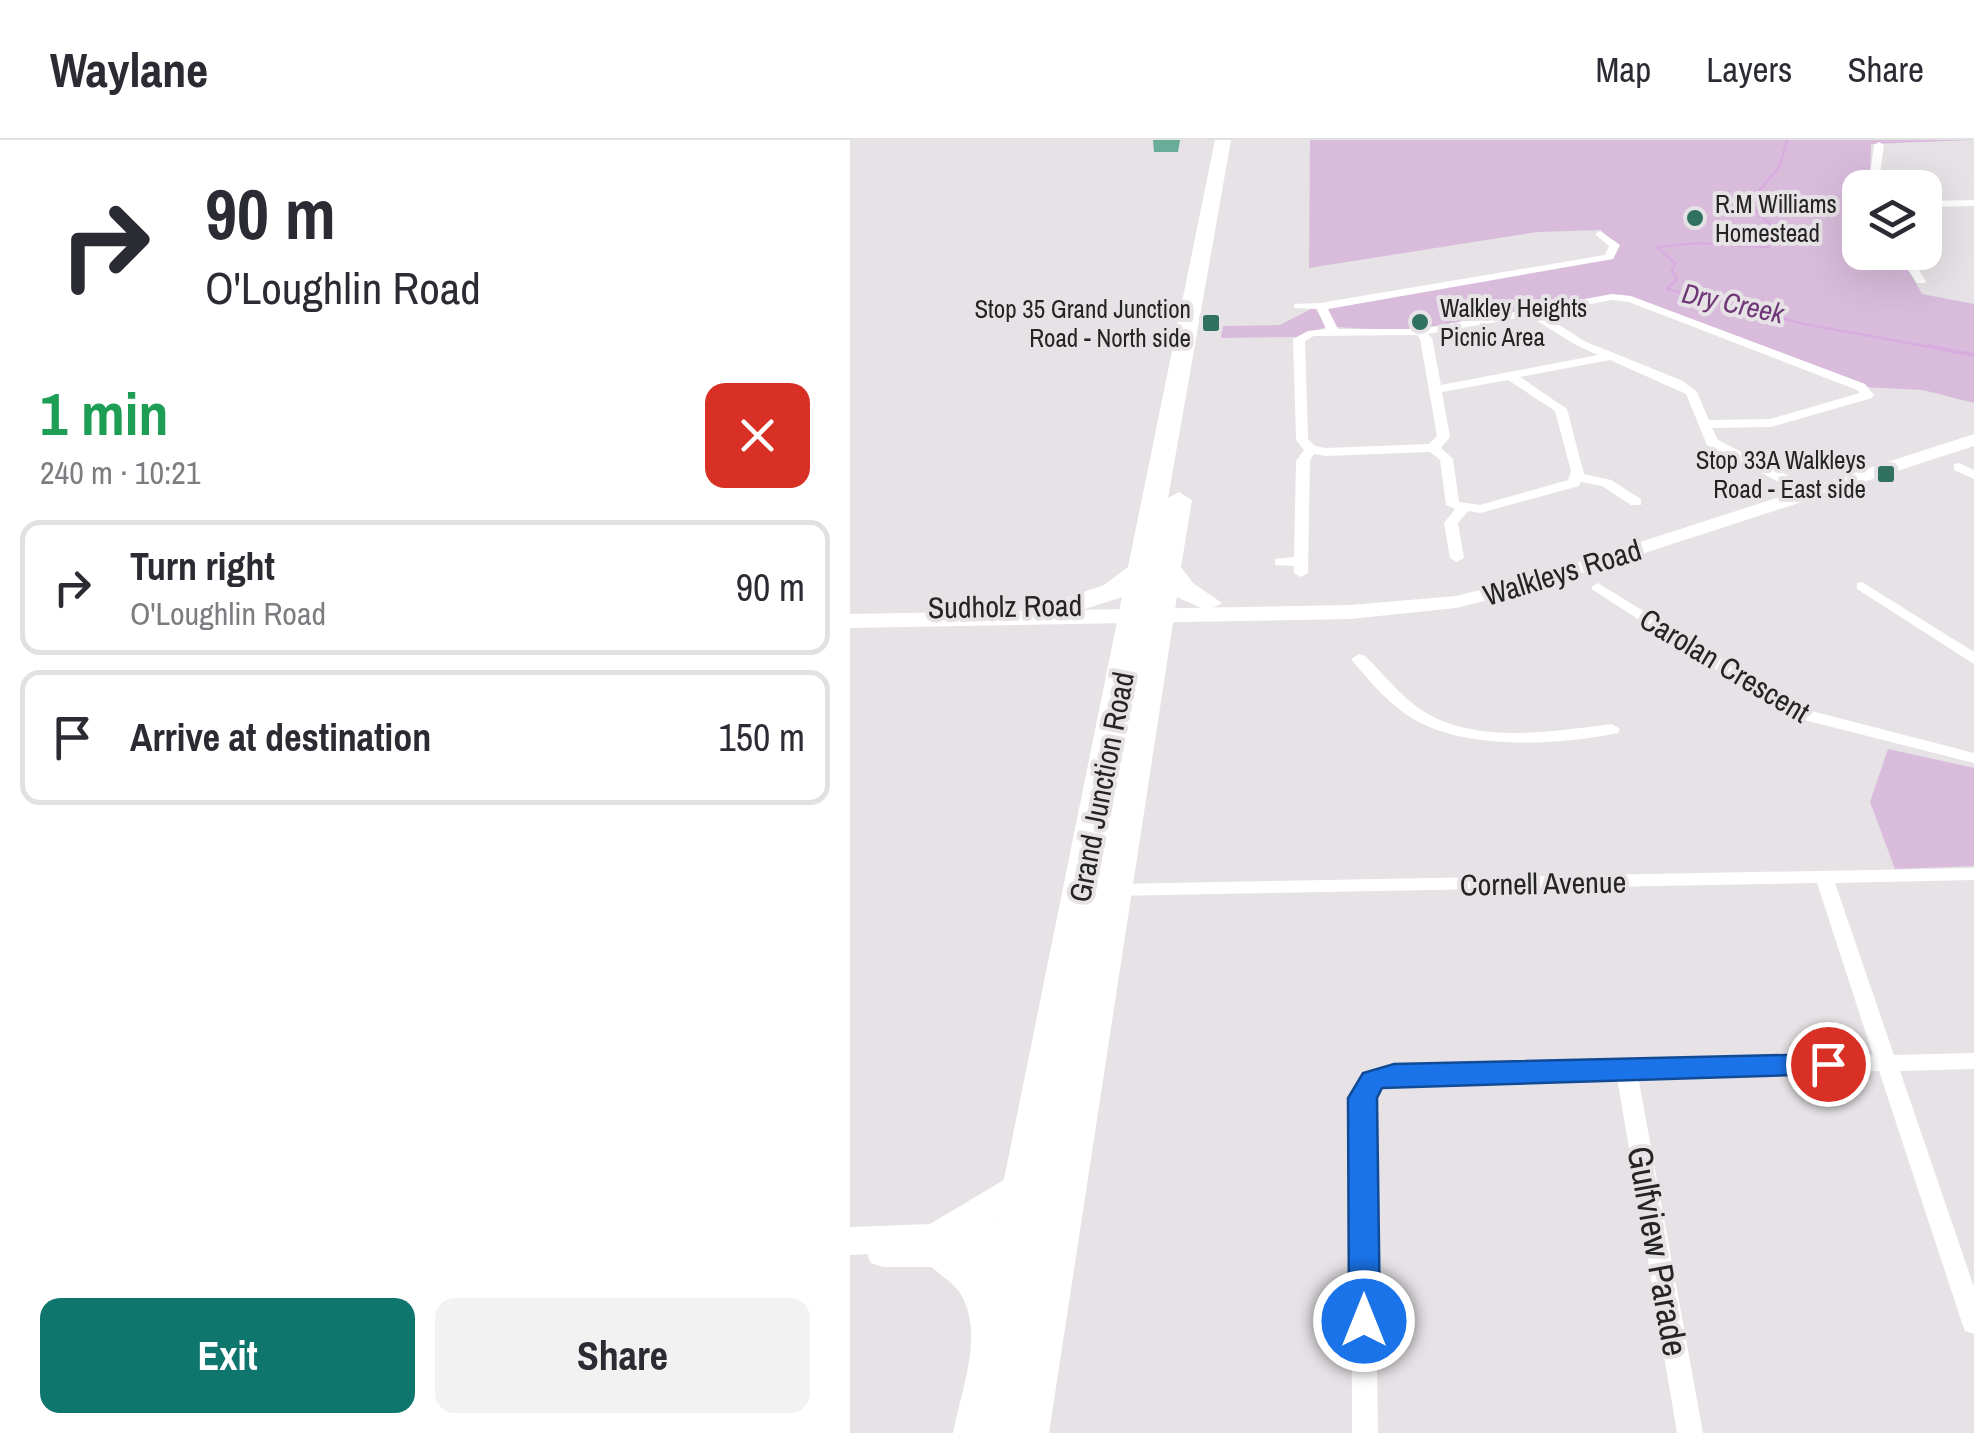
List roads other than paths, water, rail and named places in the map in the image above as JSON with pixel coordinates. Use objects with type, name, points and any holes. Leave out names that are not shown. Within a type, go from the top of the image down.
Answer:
[{"type":"highway","name":"Grand Junction Road","points":[[1155,567],[1222,140]]},
{"type":"highway","name":"Grand Junction Road","points":[[1025,1433],[1034,1243],[1235,140]]},
{"type":"highway","points":[[1140,653],[1080,611],[1155,567],[1214,609]]},
{"type":"highway","name":"Grand Junction Road","points":[[977,1433],[995,1334],[1034,1243],[1024,1181],[1097,890]]},
{"type":"highway","points":[[936,1245],[979,1282],[995,1334]]},
{"type":"main road","name":"Walkleys Road","points":[[1795,491],[1974,426]]},
{"type":"main road","name":"Walkleys Road","points":[[1147,610],[1348,599],[1464,586],[1974,440]]},
{"type":"main road","name":"Sudholz Road","points":[[850,609],[1147,610]]},
{"type":"main road","points":[[1140,653],[1214,609]]},
{"type":"main road","name":"Sudholz Road","points":[[850,621],[1080,611]]},
{"type":"main road","points":[[850,1241],[936,1245],[1024,1181]]},
{"type":"main road","points":[[850,1250],[1034,1243]]},
{"type":"street","points":[[1876,170],[1879,146]]},
{"type":"street","points":[[1942,204],[1974,203]]},
{"type":"street","points":[[1298,306],[1323,306],[1609,257],[1615,245],[1603,236],[1622,237]]},
{"type":"street","points":[[1913,270],[1921,281]]},
{"type":"street","points":[[1577,477],[1565,487],[1480,510],[1453,505],[1446,459],[1434,448],[1311,449],[1302,440],[1299,339],[1333,331],[1420,332],[1612,298],[1631,299],[1861,386],[1868,395],[1772,423],[1704,424]]},
{"type":"street","points":[[1323,306],[1333,331]]},
{"type":"street","points":[[1531,312],[1580,344],[1691,392],[1712,442],[1737,463],[1795,491]]},
{"type":"street","points":[[1420,332],[1426,338],[1444,437],[1434,448]]},
{"type":"street","points":[[1436,390],[1610,356]]},
{"type":"street","points":[[1510,376],[1561,408],[1577,477]]},
{"type":"street","points":[[1280,562],[1302,567],[1302,461],[1311,449]]},
{"type":"street","points":[[1958,467],[1974,475]]},
{"type":"street","points":[[1577,477],[1606,484],[1636,502]]},
{"type":"street","points":[[1457,558],[1451,523],[1464,508]]},
{"type":"street","points":[[1862,586],[1974,659]]},
{"type":"street","name":"Carolan Crescent","points":[[1598,587],[1794,712],[1974,758]]},
{"type":"street","points":[[1359,659],[1417,714],[1449,730],[1485,734],[1612,729]]},
{"type":"street","name":"Cornell Avenue","points":[[1097,890],[1974,874]]},
{"type":"street","points":[[1824,877],[1974,1323]]},
{"type":"street","points":[[1366,1433],[1362,1098],[1373,1080],[1394,1074],[1974,1061]]},
{"type":"street","name":"Gulfview Parade","points":[[1626,1069],[1690,1433]]},
{"type":"waterway","name":"Dry Creek","points":[[1787,140],[1780,166],[1748,204],[1771,225],[1776,240],[1767,247],[1699,243],[1657,247],[1675,263],[1672,271],[1677,279],[1667,289],[1805,324],[1941,349]]},
{"type":"waterway","name":"Dry Creek","points":[[1928,346],[1974,355]]},
{"type":"place","name":"R.M Williams Homestead","points":[[1695,218]]},
{"type":"place","name":"Walkley Heights Picnic Area","points":[[1420,322]]},
{"type":"place","name":"Stop 35 Grand Junction Road - North side","points":[[1211,323]]},
{"type":"place","name":"Stop 33A Walkleys Road - East side","points":[[1886,474]]}]
